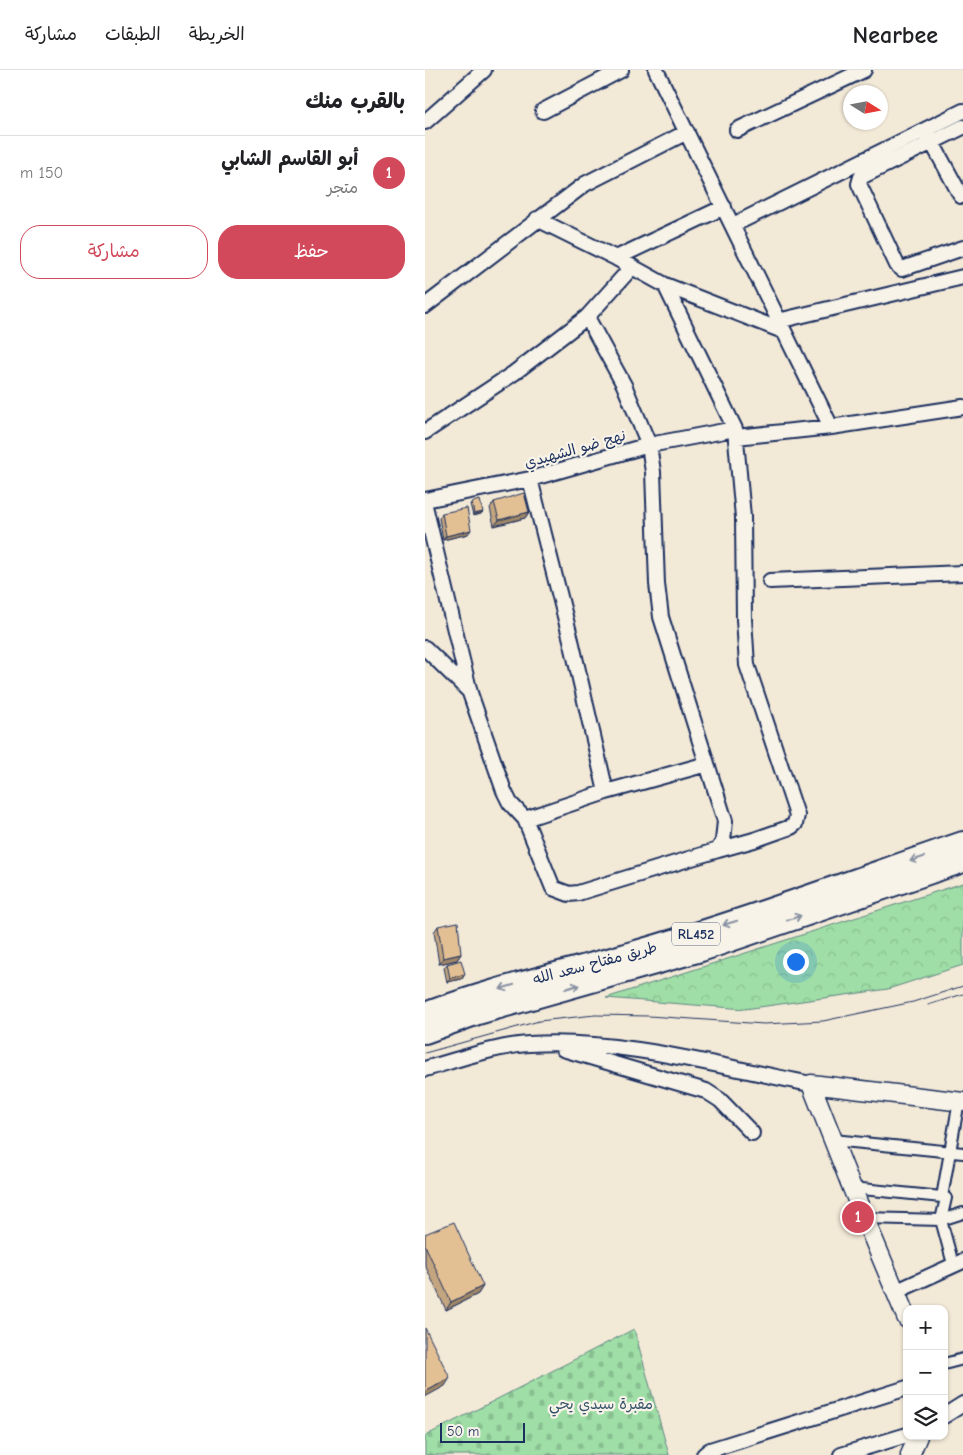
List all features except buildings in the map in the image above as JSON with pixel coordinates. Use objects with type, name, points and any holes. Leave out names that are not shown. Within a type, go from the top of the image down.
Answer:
[{"type":"highway","name":"طريق مفتاح سعد الله","points":[[425,1014],[460,1001],[628,955],[751,917],[963,843]]},
{"type":"highway","name":"طريق مفتاح سعد الله","points":[[425,1032],[478,1013],[701,950],[963,861]]},
{"type":"street","points":[[425,122],[484,70]]},
{"type":"street","points":[[543,110],[621,70]]},
{"type":"street","points":[[656,70],[831,428]]},
{"type":"street","points":[[737,130],[864,70]]},
{"type":"street","points":[[733,225],[963,111]]},
{"type":"street","points":[[963,127],[861,177],[859,184],[897,265],[902,269],[963,248]]},
{"type":"street","points":[[926,129],[961,196]]},
{"type":"street","points":[[425,306],[537,219],[604,173],[687,132]]},
{"type":"street","points":[[616,258],[724,207]]},
{"type":"street","points":[[537,219],[616,258],[665,285],[781,326],[963,277]]},
{"type":"street","points":[[425,432],[513,373],[587,317],[632,267]]},
{"type":"street","points":[[425,506],[470,693],[503,791],[510,803],[525,819],[553,888],[569,894],[578,894],[754,840],[795,824],[797,816],[747,665],[744,618],[743,517],[735,433],[665,285]]},
{"type":"street","points":[[587,317],[624,385],[649,445],[653,472],[659,604],[725,821],[723,840],[718,850]]},
{"type":"street","name":"نهج ضو الشهيدي","points":[[425,500],[530,479],[649,445],[735,433],[831,428],[963,408]]},
{"type":"street","points":[[530,479],[571,640],[606,792]]},
{"type":"street","points":[[770,581],[963,573]]},
{"type":"street","points":[[425,648],[470,693]]},
{"type":"street","points":[[525,819],[606,792],[707,764]]},
{"type":"street","points":[[543,1043],[706,1091],[720,1100],[752,1133]]},
{"type":"street","points":[[425,1068],[526,1044],[583,1044],[709,1062],[811,1084],[961,1102],[942,1197]]},
{"type":"street","points":[[811,1084],[903,1310]]},
{"type":"street","points":[[833,1140],[963,1153]]},
{"type":"street","points":[[852,1188],[946,1198],[941,1220],[958,1263],[895,1292]]},
{"type":"street","points":[[865,1218],[941,1220],[963,1213]]},
{"type":"street","points":[[948,1363],[963,1360]]},
{"type":"street","points":[[704,1455],[711,1450],[903,1389]]},
{"type":"street","points":[[948,1413],[963,1404]]},
{"type":"street","points":[[841,1455],[903,1436]]},
{"type":"street","points":[[910,1455],[916,1440]]},
{"type":"green space","points":[[963,883],[963,965],[888,989],[745,1009],[606,998]]},
{"type":"green space","name":"مقبرة سيدي يحي","points":[[634,1329],[669,1455],[425,1455],[425,1436]]},
{"type":"tram line","points":[[425,1053],[539,1021],[595,1015],[649,1016],[764,1024],[823,1021],[913,1002],[963,986]]},
{"type":"tram line","points":[[928,1005],[963,994]]},
{"type":"place","name":"أبو القاسم الشابي","points":[[858,1217]]}]
